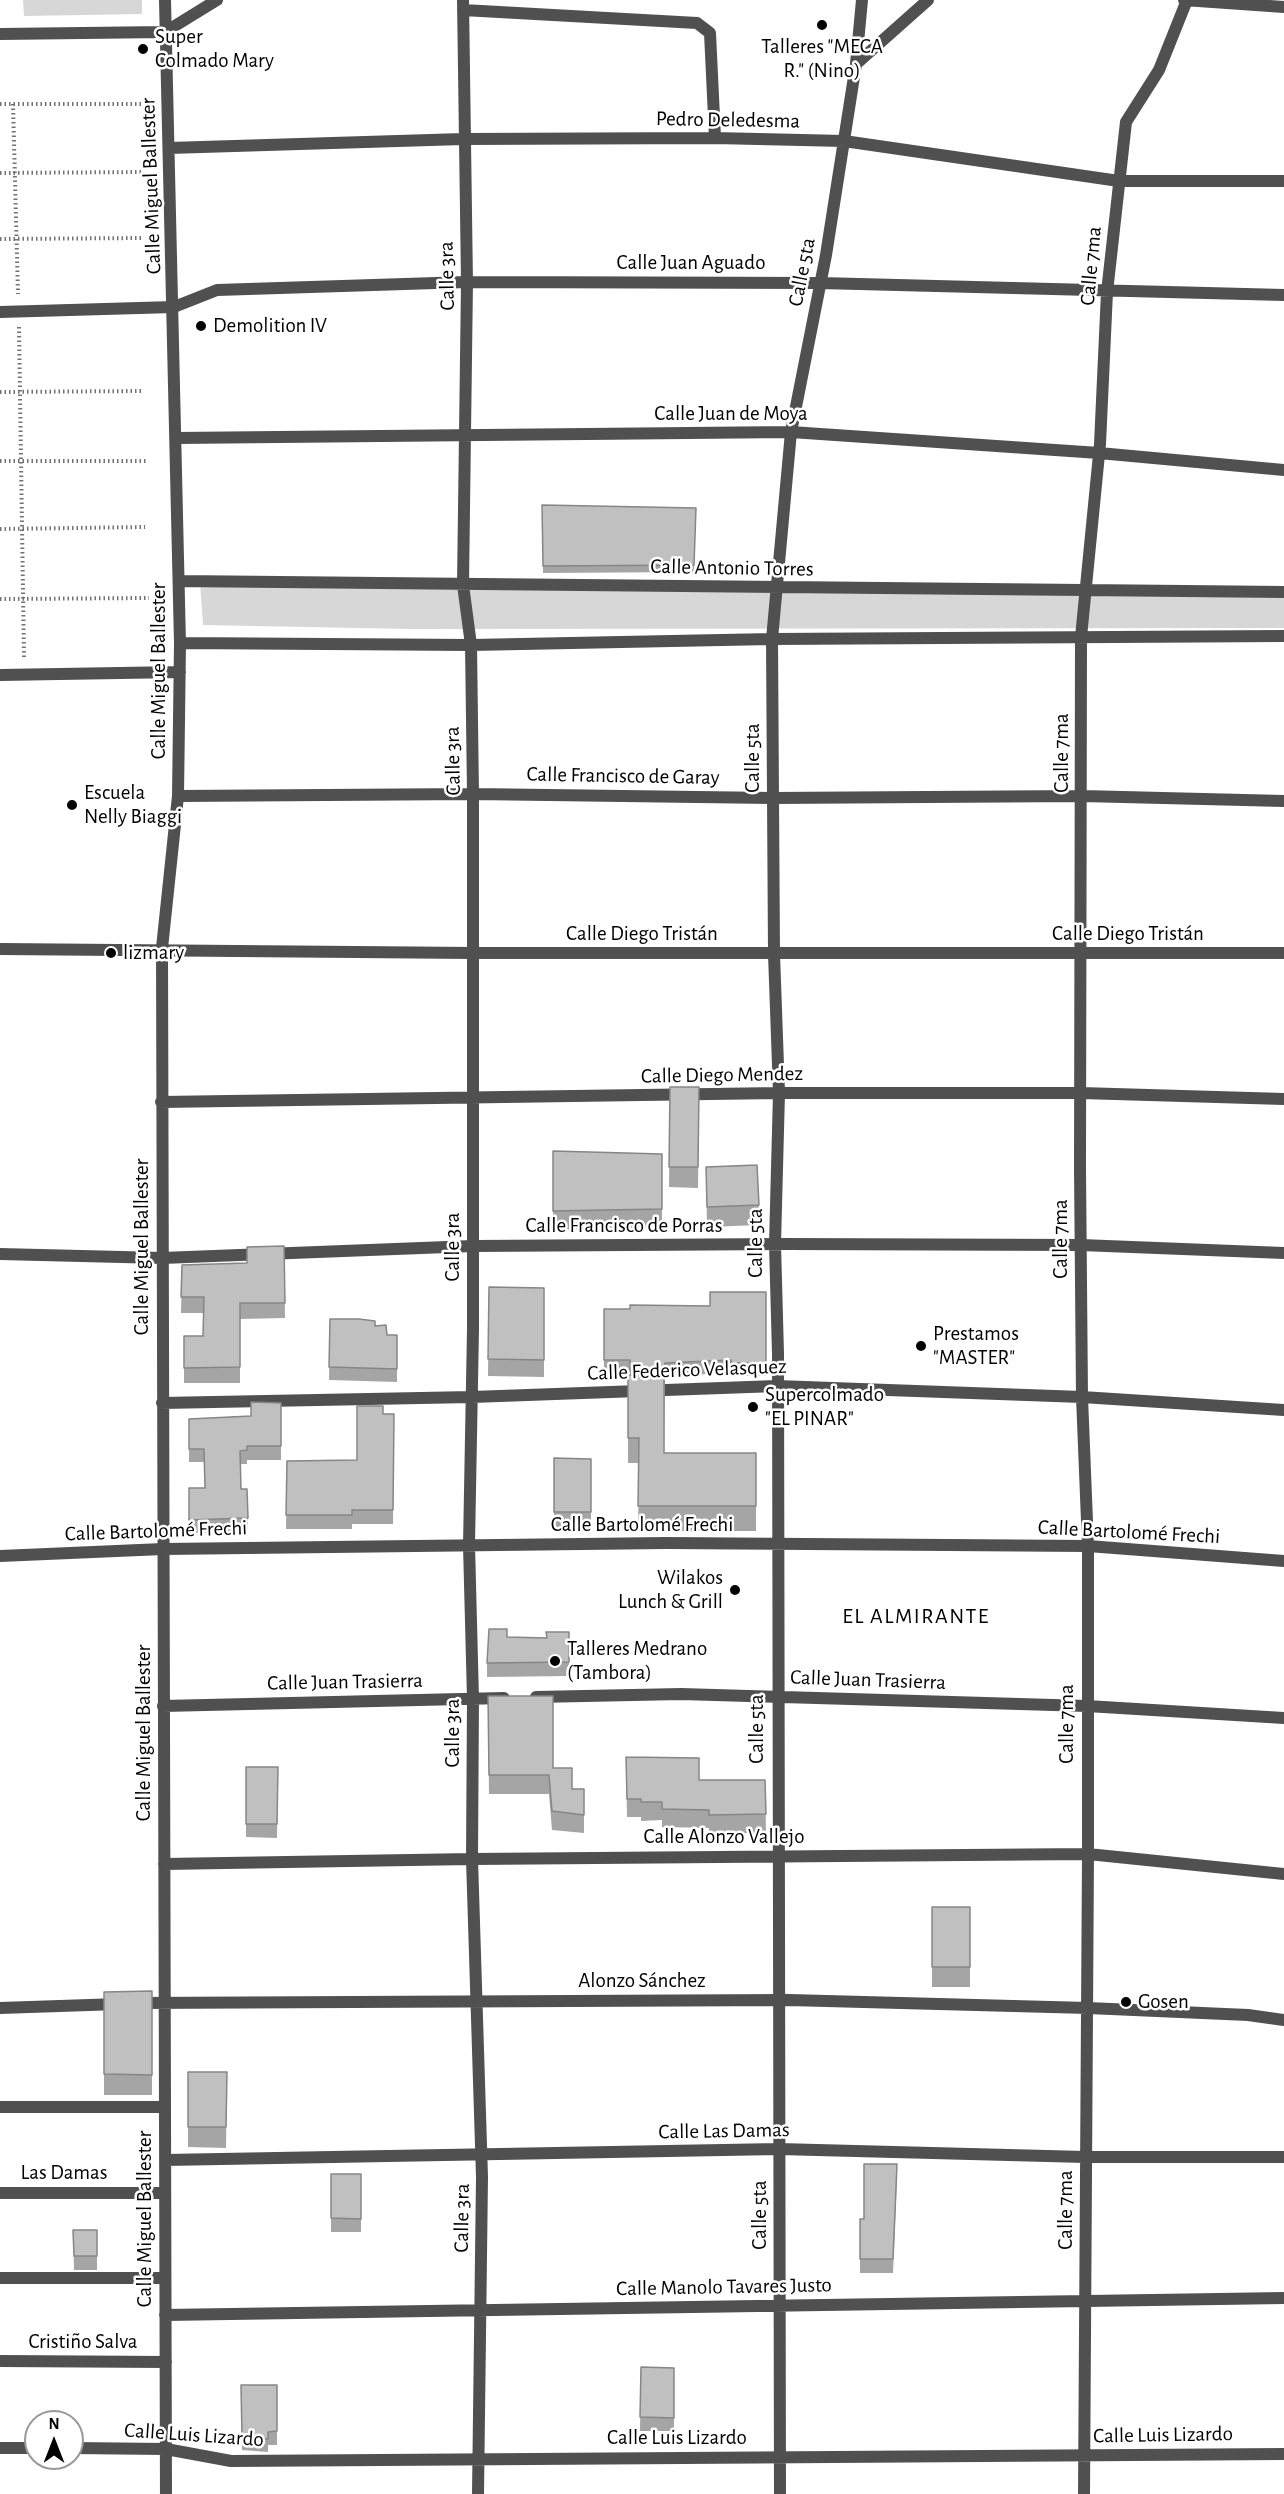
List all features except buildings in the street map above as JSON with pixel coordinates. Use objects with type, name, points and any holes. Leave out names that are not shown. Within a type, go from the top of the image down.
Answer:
[{"type":"street","name":"Calle Miguel Ballester","points":[[165,0],[174,307],[180,643],[178,796],[162,948],[166,2494]]},
{"type":"street","points":[[0,34],[165,32],[217,0]]},
{"type":"street","name":"Calle 5ta","points":[[780,2494],[775,1244],[779,1093],[774,954],[772,639],[774,589],[791,432],[820,283],[844,141],[856,64],[862,0]]},
{"type":"street","points":[[856,64],[928,0]]},
{"type":"street","points":[[1186,0],[1284,7]]},
{"type":"street","name":"Calle 7ma","points":[[1084,2494],[1088,2007],[1088,1546],[1082,1396],[1081,637],[1099,453],[1107,292],[1126,123],[1159,70],[1186,0]]},
{"type":"street","points":[[463,5],[697,23],[710,33],[715,138]]},
{"type":"street","name":"Calle 3ra","points":[[463,5],[467,282],[463,585],[471,645],[473,794],[473,1246],[469,1545],[473,1698],[472,1859],[481,2154],[478,2494]]},
{"type":"street","name":"Pedro Deledesma","points":[[169,148],[464,139],[715,138],[844,141],[1119,181],[1284,181]]},
{"type":"street","name":"Calle Juan Aguado","points":[[0,312],[174,307],[217,290],[467,282],[820,283],[1284,295]]},
{"type":"street","name":"Calle Juan de Moya","points":[[176,438],[791,432],[1099,453],[1284,470]]},
{"type":"street","name":"Calle Antonio Torres","points":[[179,581],[774,589],[1284,592]]},
{"type":"street","points":[[180,643],[471,645],[772,639],[1284,636]]},
{"type":"street","points":[[0,675],[180,672]]},
{"type":"street","name":"Calle Francisco de Garay","points":[[178,796],[473,794],[772,798],[1082,796],[1284,801]]},
{"type":"street","name":"Calle Diego Tristán","points":[[0,949],[162,948],[473,954],[1284,953]]},
{"type":"street","name":"Calle Diego Mendez","points":[[161,1102],[779,1093],[1081,1093],[1284,1099]]},
{"type":"street","name":"Calle Francisco de Porras","points":[[0,1254],[162,1258],[473,1246],[775,1244],[1081,1245],[1284,1253]]},
{"type":"street","name":"Calle Federico Velasquez","points":[[162,1403],[777,1386],[1082,1396],[1284,1410]]},
{"type":"street","name":"Calle Bartolomé Frechi","points":[[0,1556],[163,1549],[776,1544],[1088,1546],[1284,1561]]},
{"type":"street","name":"Calle Juan Trasierra","points":[[163,1706],[681,1694],[1087,1706],[1284,1718]]},
{"type":"street","name":"Calle Alonzo Vallejo","points":[[164,1864],[1088,1854],[1284,1874]]},
{"type":"street","name":"Alonzo Sánchez","points":[[0,2008],[164,2002],[778,2000],[1088,2007],[1248,2015],[1284,2020]]},
{"type":"street","points":[[0,2107],[165,2107]]},
{"type":"street","name":"Calle Las Damas","points":[[165,2160],[779,2149],[1085,2157],[1284,2157]]},
{"type":"street","name":"Las Damas","points":[[0,2193],[165,2193]]},
{"type":"street","points":[[0,2278],[165,2278]]},
{"type":"street","name":"Calle Manolo Tavares Justo","points":[[165,2315],[1284,2298]]},
{"type":"street","name":"Cristiño Salva","points":[[0,2361],[165,2362]]},
{"type":"street","points":[[0,2448],[24,2448]]},
{"type":"street","name":"Calle Luis Lizardo","points":[[84,2448],[165,2449],[231,2461],[1284,2454]]},
{"type":"path","points":[[0,104],[141,104]]},
{"type":"path","points":[[13,104],[18,294]]},
{"type":"path","points":[[0,173],[144,172]]},
{"type":"path","points":[[0,239],[141,238]]},
{"type":"path","points":[[19,326],[24,657]]},
{"type":"path","points":[[0,392],[143,391]]},
{"type":"path","points":[[0,461],[147,461]]},
{"type":"path","points":[[0,529],[145,527]]},
{"type":"path","points":[[0,599],[148,598]]},
{"type":"shaded area","points":[[23,0],[142,0],[142,14],[24,16]]},
{"type":"shaded area","points":[[200,582],[1284,592],[1284,628],[411,629],[203,625]]},
{"type":"place","name":"Talleres \"MECA R.\" (Nino)","points":[[822,25]]},
{"type":"place","name":"Super Colmado Mary","points":[[143,49]]},
{"type":"place","name":"Demolition IV","points":[[201,326]]},
{"type":"place","name":"Escuela Nelly Biaggi","points":[[72,805]]},
{"type":"place","name":"lizmary","points":[[111,953]]},
{"type":"place","name":"Prestamos \"MASTER\"","points":[[921,1346]]},
{"type":"place","name":"Supercolmado \"EL PINAR\"","points":[[753,1407]]},
{"type":"place","name":"Wilakos Lunch & Grill","points":[[735,1590]]},
{"type":"place","name":"Talleres Medrano (Tambora)","points":[[555,1661]]},
{"type":"place","name":"Gosen","points":[[1126,2002]]},
{"type":"district","name":"EL ALMIRANTE","points":[[916,1616]]}]
